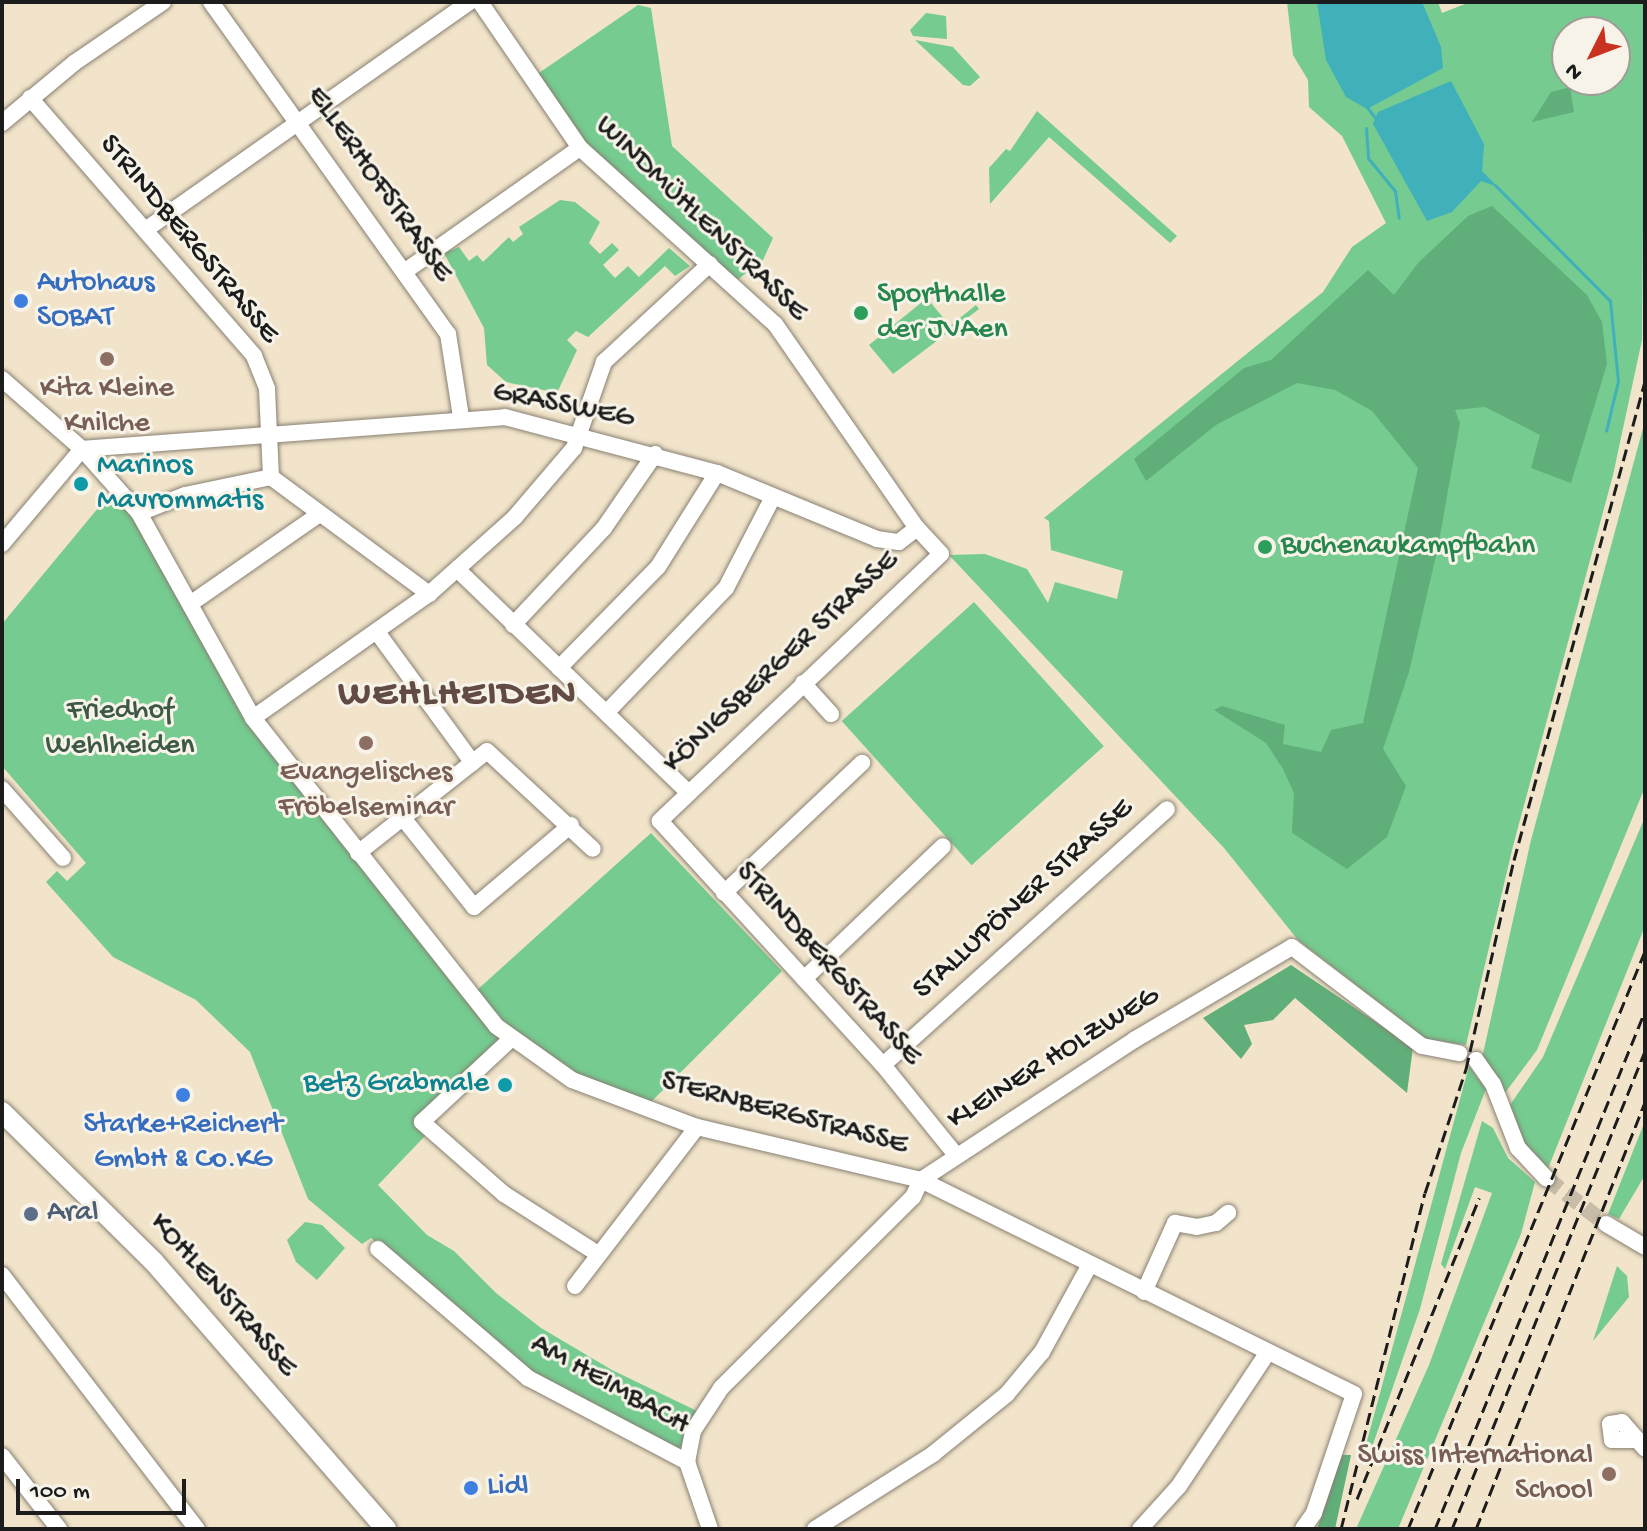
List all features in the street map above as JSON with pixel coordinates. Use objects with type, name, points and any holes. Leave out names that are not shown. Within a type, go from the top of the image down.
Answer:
[{"type":"main road","name":"KOHLENSTRASSE","points":[[2,1112],[154,1262],[386,1529]]},
{"type":"street","points":[[2,123],[30,98],[163,2]]},
{"type":"street","name":"ELLERHOFSTRASSE","points":[[211,2],[301,122],[448,334],[461,417]]},
{"type":"street","points":[[148,228],[469,2]]},
{"type":"street","name":"WINDMÜHLENSTRASSE","points":[[480,2],[580,148],[775,324],[917,528],[941,554]]},
{"type":"street","name":"STRINDBERGSTRASSE","points":[[30,98],[148,228],[254,356],[267,389],[271,477]]},
{"type":"street","points":[[404,272],[580,148]]},
{"type":"street","points":[[253,718],[459,571],[558,471],[578,435],[604,362],[710,264]]},
{"type":"street","name":"STERNBERGSTRASSE","points":[[2,379],[82,449],[139,513],[253,718],[485,1014],[512,1038],[572,1080],[697,1127],[921,1180],[1266,1355],[1354,1394],[1314,1513],[1303,1529]]},
{"type":"street","name":"GRASSWEG","points":[[82,449],[461,417],[505,417],[655,454],[717,473],[877,539],[899,542],[917,528]]},
{"type":"street","points":[[2,544],[82,449]]},
{"type":"street","points":[[513,625],[604,528],[655,454]]},
{"type":"street","points":[[559,668],[658,567],[717,473]]},
{"type":"street","points":[[139,513],[185,495],[271,477],[318,515],[429,594]]},
{"type":"street","points":[[607,712],[726,588],[773,497]]},
{"type":"street","points":[[190,604],[318,515]]},
{"type":"street","name":"KÖNIGSBERGER STRASSE","points":[[662,814],[941,554]]},
{"type":"street","points":[[459,571],[687,791]]},
{"type":"street","points":[[377,632],[473,763]]},
{"type":"street","points":[[803,683],[831,714]]},
{"type":"street","points":[[358,853],[487,751],[571,825],[593,849]]},
{"type":"street","points":[[724,893],[862,763]]},
{"type":"street","points":[[2,789],[63,858]]},
{"type":"street","name":"STALLUPÖNER STRASSE","points":[[883,1065],[1167,809]]},
{"type":"street","name":"STRINDBERGSTRASSE","points":[[662,814],[663,827],[883,1065],[955,1154]]},
{"type":"street","points":[[403,818],[474,907],[571,825]]},
{"type":"street","points":[[804,979],[943,846]]},
{"type":"street","name":"KLEINER HOLZWEG","points":[[687,1462],[693,1431],[721,1388],[913,1197],[921,1180],[955,1154],[1292,947],[1422,1046],[1459,1053]]},
{"type":"street","points":[[512,1038],[422,1122],[504,1194],[598,1254]]},
{"type":"street","points":[[1476,1060],[1493,1084],[1518,1148],[1547,1179]]},
{"type":"street","points":[[575,1286],[697,1127]]},
{"type":"street","points":[[1144,1292],[1175,1223],[1197,1227],[1216,1223],[1228,1213]]},
{"type":"street","points":[[1606,1224],[1645,1247]]},
{"type":"street","name":"AM HEIMBACH","points":[[378,1249],[528,1378],[687,1462],[710,1529]]},
{"type":"street","points":[[815,1529],[933,1454],[1007,1394],[1042,1352],[1089,1266]]},
{"type":"street","points":[[2,1275],[197,1529]]},
{"type":"street","points":[[1140,1529],[1179,1486],[1266,1355]]},
{"type":"street","points":[[2,1456],[59,1529]]},
{"type":"green space","points":[[1287,2],[1438,2],[1442,13],[1470,2],[1645,2],[1642,340],[1613,475],[1513,846],[1466,1045],[1426,1039],[1298,940],[1224,848],[949,555],[985,554],[1027,569],[1048,603],[1055,582],[1117,599],[1123,571],[1051,550],[1049,521],[1044,518],[1323,292],[1352,247],[1386,223],[1342,136],[1309,107],[1308,80],[1293,55]]},
{"type":"green space","points":[[638,5],[651,8],[672,146],[773,238],[763,260],[736,281],[583,145],[533,77]]},
{"type":"green space","points":[[926,13],[946,16],[947,39],[913,36],[910,30]]},
{"type":"green space","points":[[915,40],[953,47],[980,77],[970,86],[963,85]]},
{"type":"green space","points":[[1551,92],[1551,96],[1571,96],[1574,112],[1532,122]]},
{"type":"green space","points":[[1037,111],[1177,236],[1170,243],[1049,137],[990,204],[989,168],[1006,149],[1010,151]]},
{"type":"green space","points":[[560,200],[575,202],[600,222],[589,243],[600,254],[612,243],[619,250],[603,265],[615,278],[628,266],[639,277],[669,248],[690,266],[675,276],[665,266],[588,337],[576,331],[567,340],[577,350],[557,393],[506,382],[487,365],[484,328],[444,253],[459,247],[469,261],[477,255],[483,262],[509,237],[513,242],[523,234],[519,227]]},
{"type":"green space","points":[[1492,206],[1587,295],[1602,322],[1607,364],[1571,483],[1531,468],[1540,435],[1485,407],[1455,410],[1460,423],[1438,547],[1409,672],[1383,749],[1406,786],[1387,837],[1347,869],[1292,833],[1294,793],[1283,769],[1266,743],[1214,710],[1222,706],[1285,725],[1283,744],[1321,752],[1331,730],[1363,723],[1418,468],[1372,411],[1335,390],[1297,383],[1216,425],[1146,481],[1134,459],[1244,368],[1271,360],[1368,270],[1394,295],[1418,263],[1468,216]]},
{"type":"green space","points":[[927,298],[950,326],[976,305],[979,309],[893,374],[869,345]]},
{"type":"green space","points":[[1645,421],[1645,787],[1537,1050],[1505,1093],[1482,1058],[1531,840]]},
{"type":"green space","name":"Friedhof Wehlheiden","points":[[113,490],[133,515],[245,721],[463,997],[502,1039],[416,1121],[426,1135],[378,1185],[427,1235],[454,1251],[496,1293],[541,1328],[612,1370],[697,1411],[681,1447],[672,1450],[541,1380],[371,1238],[362,1244],[308,1199],[250,1052],[196,1000],[113,957],[46,882],[57,871],[67,881],[86,863],[2,766],[2,624]]},
{"type":"green space","points":[[974,602],[1104,746],[972,865],[842,721]]},
{"type":"green space","points":[[1645,817],[1645,926],[1547,1171],[1521,1143],[1510,1105],[1543,1057]]},
{"type":"green space","points":[[651,833],[782,971],[648,1105],[573,1075],[500,1023],[476,991]]},
{"type":"green space","points":[[1291,965],[1413,1047],[1407,1093],[1295,998],[1273,1020],[1244,1025],[1252,1044],[1241,1059],[1203,1018]]},
{"type":"green space","points":[[1469,1066],[1486,1089],[1461,1153],[1420,1309],[1371,1450],[1364,1452]]},
{"type":"green space","points":[[1482,1121],[1493,1128],[1508,1158],[1535,1182],[1521,1234],[1398,1529],[1356,1529],[1429,1365],[1492,1193],[1475,1187],[1445,1269],[1441,1264]]},
{"type":"green space","points":[[1645,1121],[1645,1175],[1619,1219],[1608,1214]]},
{"type":"green space","points":[[305,1222],[322,1225],[345,1248],[317,1280],[296,1262],[287,1240]]},
{"type":"green space","points":[[1617,1266],[1627,1276],[1629,1297],[1593,1341]]},
{"type":"green space","points":[[1342,1455],[1351,1455],[1335,1529],[1317,1529]]},
{"type":"water","points":[[1317,2],[1422,2],[1441,47],[1443,68],[1367,109],[1346,97],[1326,60]]},
{"type":"water","points":[[1451,81],[1484,144],[1482,171],[1498,187],[1481,181],[1452,212],[1427,221],[1373,124],[1378,112]]},
{"type":"waterway","points":[[1366,106],[1376,119]]},
{"type":"waterway","points":[[1366,128],[1368,158],[1395,191],[1399,218]]},
{"type":"waterway","points":[[1495,185],[1610,301],[1618,381],[1606,431]]},
{"type":"tunnel","points":[[1547,1179],[1606,1224]]},
{"type":"railway","points":[[1341,1529],[1425,1193],[1466,1069],[1514,860],[1645,380]]},
{"type":"railway","points":[[1408,1529],[1645,951]]},
{"type":"railway","points":[[1435,1529],[1645,1011]]},
{"type":"railway","points":[[1452,1529],[1645,1051]]},
{"type":"railway","points":[[1476,1529],[1645,1102]]},
{"type":"railway","points":[[1357,1499],[1479,1198]]},
{"type":"place","name":"Autohaus SOBAT","points":[[21,301]]},
{"type":"place","name":"Sporthalle der JVAen","points":[[861,313]]},
{"type":"place","name":"Kita Kleine Knilche","points":[[107,359]]},
{"type":"place","name":"Marinos Mavrommatis","points":[[81,484]]},
{"type":"place","name":"Buchenaukampfbahn","points":[[1265,547]]},
{"type":"place","name":"Evangelisches Fröbelseminar","points":[[366,743]]},
{"type":"place","name":"Betz Grabmale","points":[[505,1085]]},
{"type":"place","name":"Starke+Reichert GmbH & Co.KG","points":[[183,1095]]},
{"type":"place","name":"Aral","points":[[31,1214]]},
{"type":"place","name":"Swiss International School","points":[[1609,1474]]},
{"type":"place","name":"Lidl","points":[[471,1488]]},
{"type":"district","name":"WEHLHEIDEN","points":[[458,696]]}]
